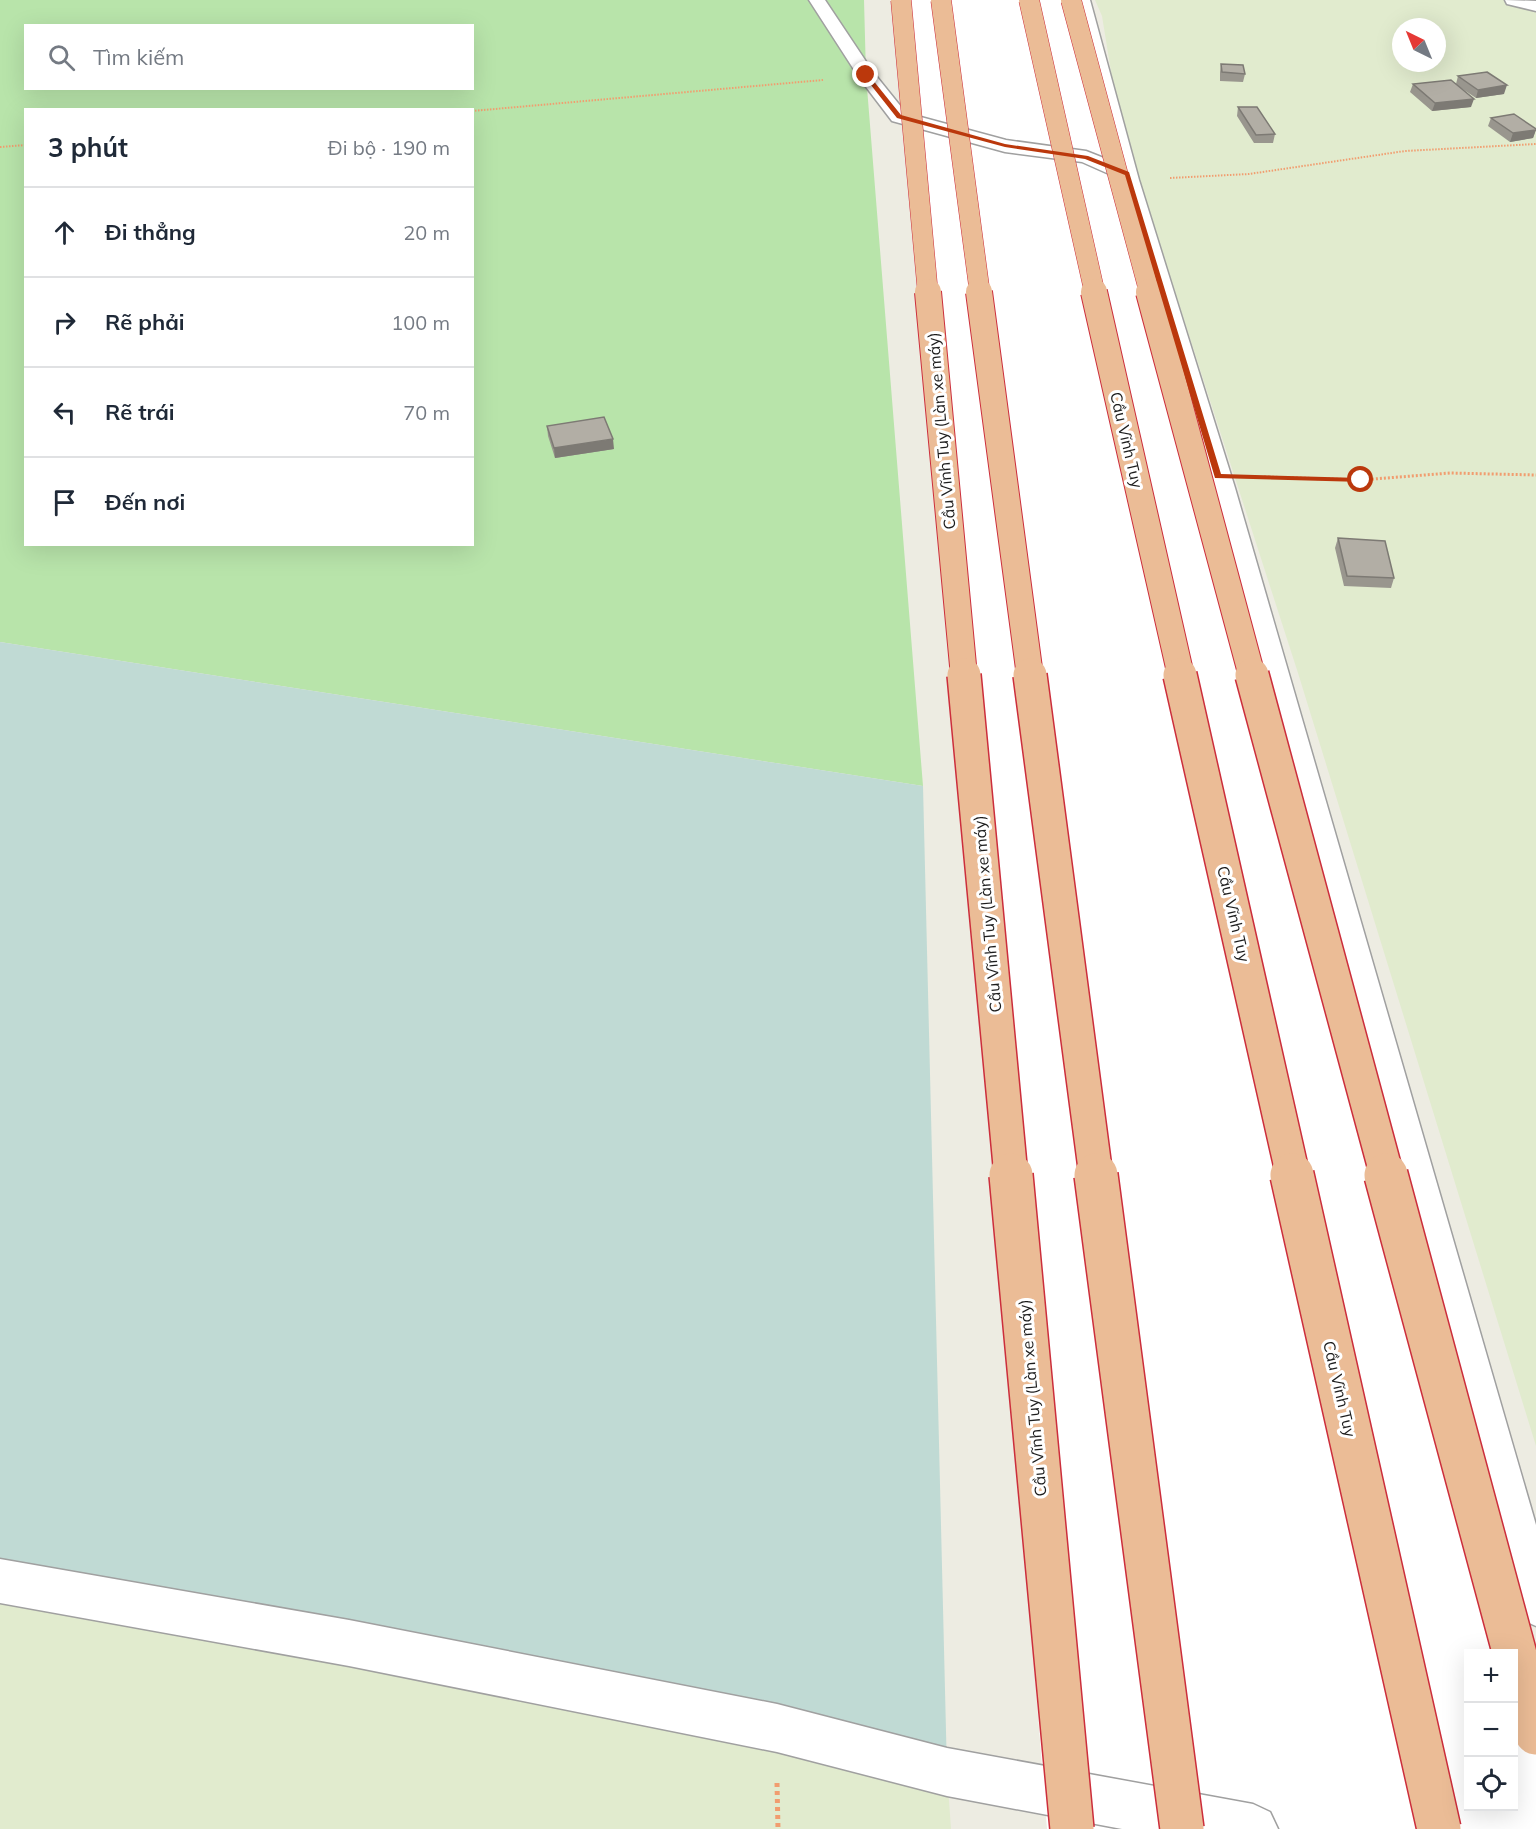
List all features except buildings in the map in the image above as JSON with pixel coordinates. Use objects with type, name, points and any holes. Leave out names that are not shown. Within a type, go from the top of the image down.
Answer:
[{"type":"highway","name":"Cầu Vĩnh Tuy (Làn xe máy)","points":[[901,0],[1072,1829]]},
{"type":"highway","points":[[941,0],[1182,1829]]},
{"type":"highway","name":"Cầu Vĩnh Tuy","points":[[1029,0],[1439,1829]]},
{"type":"highway","points":[[1071,0],[1536,1733]]},
{"type":"lane","points":[[817,0],[866,75],[899,117],[1005,146],[1086,158],[1127,174]]},
{"type":"lane","points":[[1082,0],[1127,174],[1218,476],[1536,1603]]},
{"type":"lane","points":[[1513,0],[1536,6]]},
{"type":"lane","points":[[0,1581],[372,1647],[777,1728],[947,1772],[1253,1829]]},
{"type":"path","points":[[474,111],[866,75]]},
{"type":"path","points":[[1127,174],[1165,178],[1210,177],[1306,166],[1394,152],[1536,144]]},
{"type":"path","points":[[0,147],[24,145]]},
{"type":"path","points":[[1218,476],[1361,480],[1450,473],[1536,475]]},
{"type":"green space","points":[[0,0],[864,0],[866,75],[923,786],[0,642]]},
{"type":"green space","points":[[1095,0],[1536,0],[1536,1446],[1298,673],[1146,202],[1115,96],[1102,16]]},
{"type":"green space","points":[[0,1587],[947,1772],[951,1829],[0,1829]]},
{"type":"shaded area","points":[[0,642],[923,786],[947,1772],[0,1576]]},
{"type":"pier","points":[[895,0],[1077,0],[1536,1672],[1536,1829],[1047,1829],[981,994]]},
{"type":"route","points":[[866,75],[899,117],[1005,146],[1086,158],[1127,174],[1218,476],[1361,480]]}]
